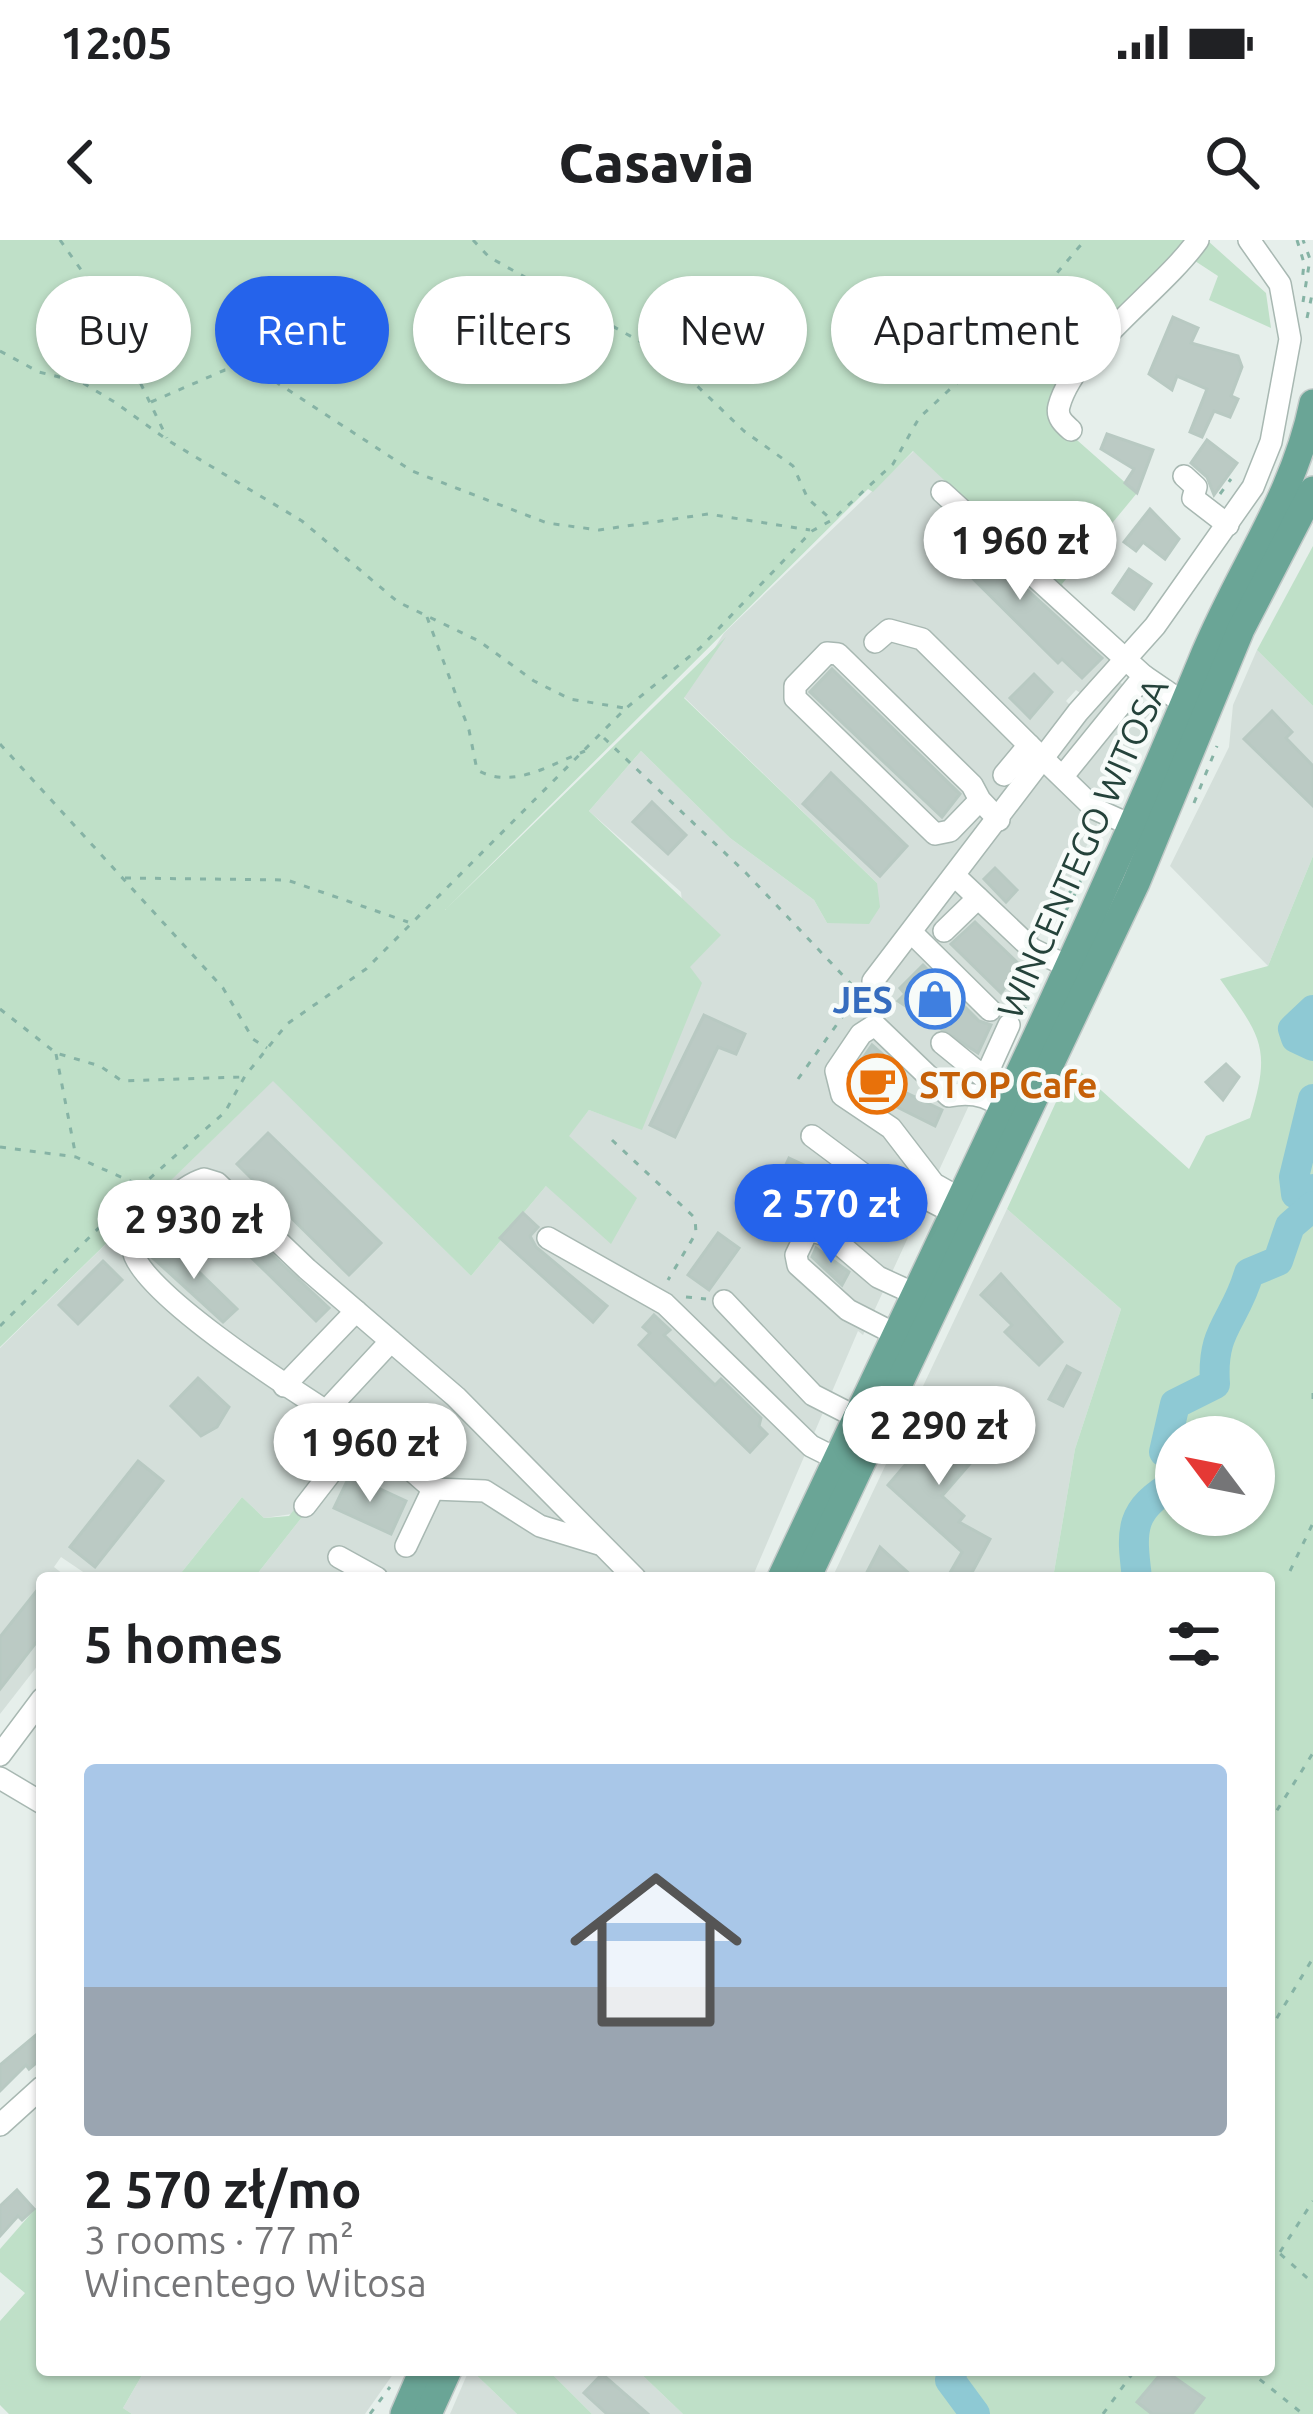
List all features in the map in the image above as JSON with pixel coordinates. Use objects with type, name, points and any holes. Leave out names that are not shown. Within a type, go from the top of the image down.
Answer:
[{"type":"main road","name":"WINCENTEGO WITOSA","points":[[785,1572],[956,1205],[999,1092],[1071,968],[1221,617],[1278,512],[1313,404]]},
{"type":"main road","name":"WINCENTEGO WITOSA","points":[[810,1572],[1136,883],[1230,651],[1313,490]]},
{"type":"main road","points":[[404,2414],[410,2376]]},
{"type":"main road","points":[[428,2414],[445,2376]]},
{"type":"street","points":[[1071,430],[1060,418],[1059,406],[1080,371],[1198,240]]},
{"type":"street","points":[[1004,775],[1037,751],[1155,626],[1264,466],[1291,339],[1280,284],[1249,240]]},
{"type":"street","points":[[1184,476],[1196,487],[1193,498],[1228,525]]},
{"type":"street","points":[[942,492],[1144,676],[1185,704]]},
{"type":"street","points":[[874,642],[889,630],[919,637],[1095,809],[1133,826]]},
{"type":"street","points":[[980,800],[950,831],[935,834],[795,698],[795,686],[827,653],[838,654],[961,774],[999,820]]},
{"type":"street","points":[[1063,776],[1144,676]]},
{"type":"street","points":[[867,986],[914,934],[999,820],[1037,751]]},
{"type":"street","points":[[956,877],[1032,948],[1071,968]]},
{"type":"street","points":[[944,931],[978,898]]},
{"type":"street","points":[[914,934],[990,1010]]},
{"type":"street","points":[[956,1205],[891,1129],[842,1095],[836,1071],[861,1034],[875,1025],[949,1096],[999,1092]]},
{"type":"street","points":[[1009,1156],[1009,1120],[999,1092],[1010,1025]]},
{"type":"street","points":[[942,1043],[999,1092]]},
{"type":"street","points":[[812,1136],[883,1189],[956,1205]]},
{"type":"street","points":[[599,1544],[540,1526],[485,1491],[433,1489],[363,1431],[284,1386],[138,1266],[134,1250],[148,1226],[190,1185],[212,1180],[456,1397],[628,1572]]},
{"type":"street","points":[[864,1230],[883,1189]]},
{"type":"street","points":[[895,1334],[848,1310],[798,1265],[796,1255],[808,1230],[830,1236],[878,1276],[914,1294]]},
{"type":"street","points":[[548,1238],[665,1304],[811,1445],[837,1459]]},
{"type":"street","points":[[724,1300],[813,1394],[856,1417]]},
{"type":"street","points":[[284,1386],[356,1311]]},
{"type":"street","points":[[326,1411],[391,1340]]},
{"type":"street","points":[[305,1506],[363,1431]]},
{"type":"street","points":[[406,1546],[433,1489]]},
{"type":"street","points":[[339,1557],[366,1572]]},
{"type":"street","points":[[0,1755],[36,1707]]},
{"type":"street","points":[[0,1778],[36,1799]]},
{"type":"street","points":[[0,2125],[36,2092]]},
{"type":"path","points":[[60,240],[96,291],[169,441]]},
{"type":"path","points":[[472,240],[489,256],[666,356],[745,431],[794,466],[808,499],[832,520]]},
{"type":"path","points":[[0,1326],[141,1186],[225,1112],[267,1048],[310,1005],[365,969],[625,709],[700,647],[812,531],[832,520],[892,464],[919,418],[989,353],[1085,240]]},
{"type":"path","points":[[1300,240],[1313,274]]},
{"type":"path","points":[[1300,240],[1302,283],[1313,285]]},
{"type":"path","points":[[0,351],[39,372],[83,383],[302,521],[398,602],[479,640],[534,681],[570,699],[625,709]]},
{"type":"path","points":[[152,402],[226,370],[254,368],[412,471],[547,524],[599,530],[708,514],[812,531]]},
{"type":"path","points":[[426,616],[469,730],[476,770],[493,779],[514,780],[589,749]]},
{"type":"path","points":[[602,736],[730,856],[826,963],[867,986],[798,1079]]},
{"type":"path","points":[[1190,811],[1206,784],[1219,740]]},
{"type":"path","points":[[0,744],[223,988],[253,1039],[267,1048]]},
{"type":"path","points":[[123,878],[286,880],[410,923]]},
{"type":"path","points":[[1029,1010],[1013,1002],[1030,965],[1016,951],[1032,948],[1069,893],[1075,901]]},
{"type":"path","points":[[1010,981],[1019,987]]},
{"type":"path","points":[[0,1009],[56,1052],[100,1066],[122,1081],[245,1076]]},
{"type":"path","points":[[56,1052],[76,1157]]},
{"type":"path","points":[[612,1140],[694,1217],[696,1233],[669,1275],[671,1289]]},
{"type":"path","points":[[0,1147],[76,1157],[141,1186]]},
{"type":"path","points":[[678,1294],[724,1300]]},
{"type":"path","points":[[1290,1571],[1313,1523]]},
{"type":"path","points":[[1275,1813],[1313,1753]]},
{"type":"path","points":[[1275,2021],[1313,1958]]},
{"type":"path","points":[[1280,2252],[1313,2201]]},
{"type":"path","points":[[1275,2248],[1313,2283]]},
{"type":"path","points":[[370,2414],[407,2376]]},
{"type":"path","points":[[1103,2414],[1131,2376]]},
{"type":"path","points":[[1256,2376],[1303,2414]]},
{"type":"shaded area","points":[[914,451],[1123,643],[1083,695],[1076,690],[1066,701],[1073,708],[922,932],[1115,678],[1153,710],[1066,888],[1036,942],[1021,948],[1033,961],[1028,1001],[977,1088],[863,1335],[858,1331],[755,1572],[259,1572],[306,1512],[264,1518],[242,1497],[182,1572],[83,1572],[61,1557],[54,1567],[60,1572],[36,1572],[36,1668],[0,1714],[0,1348],[273,1080],[471,1276],[546,1186],[636,1198],[568,1136],[589,1110],[642,1129],[689,968],[681,892],[589,811],[641,751],[730,838],[814,900],[827,923],[877,883],[684,697],[724,633]]},
{"type":"shaded area","points":[[1257,650],[1313,706],[1313,856],[1268,966],[1170,866],[1229,747],[1233,705]]},
{"type":"shaded area","points":[[1007,1209],[1121,1309],[1075,1449],[1054,1572],[835,1572]]},
{"type":"shaded area","points":[[142,2376],[392,2376],[365,2414],[132,2414],[123,2408]]},
{"type":"shaded area","points":[[466,2376],[477,2376],[517,2414],[450,2414]]},
{"type":"shaded area","points":[[554,2376],[643,2376],[683,2414],[592,2414]]},
{"type":"green space","points":[[0,240],[1194,240],[1121,327],[1121,276],[831,276],[831,384],[1073,384],[1056,404],[1069,433],[1137,493],[1062,584],[1066,594],[913,451],[873,492],[868,489],[445,910],[726,637],[684,698],[877,883],[880,907],[869,924],[827,923],[814,900],[730,838],[641,751],[589,811],[721,935],[690,967],[702,983],[642,1130],[589,1110],[569,1136],[637,1198],[611,1244],[546,1186],[471,1276],[273,1081],[0,1347]]},
{"type":"green space","points":[[1208,241],[1266,293],[1271,328],[1209,300],[1218,276],[1195,261]]},
{"type":"green space","points":[[1313,546],[1313,706],[1257,650]]},
{"type":"green space","points":[[1313,856],[1313,2414],[683,2414],[643,2376],[1275,2376],[1275,1572],[1054,1572],[1075,1449],[1121,1309],[1007,1209],[1073,1065],[1189,1169],[1206,1136],[1250,1118],[1261,1058],[1245,1015],[1220,979],[1268,966]]},
{"type":"green space","points":[[242,1497],[264,1518],[289,1516],[298,1505],[306,1512],[259,1572],[182,1572]]},
{"type":"green space","points":[[36,2208],[36,2376],[142,2376],[123,2408],[132,2414],[9,2414],[0,2405],[0,2321],[25,2293],[0,2272],[0,2249]]},
{"type":"green space","points":[[477,2376],[554,2376],[592,2414],[517,2414]]},
{"type":"building","points":[[1173,317],[1198,328],[1191,343],[1238,356],[1242,367],[1231,396],[1238,399],[1230,417],[1214,411],[1202,437],[1190,432],[1207,389],[1177,376],[1172,390],[1149,374]]},
{"type":"building","points":[[1107,434],[1153,450],[1137,493],[1125,483],[1134,469],[1101,449]]},
{"type":"building","points":[[1207,440],[1237,463],[1214,495],[1207,477],[1191,463]]},
{"type":"building","points":[[1150,509],[1179,539],[1165,559],[1143,542],[1136,551],[1124,542]]},
{"type":"building","points":[[955,524],[1102,658],[1082,678],[1062,659],[1058,663],[937,543]]},
{"type":"building","points":[[1129,569],[1151,584],[1134,609],[1113,593]]},
{"type":"building","points":[[832,669],[960,794],[942,817],[810,692]]},
{"type":"building","points":[[1034,674],[1052,692],[1030,718],[1010,698]]},
{"type":"building","points":[[1272,711],[1292,732],[1286,738],[1313,766],[1313,806],[1244,739]]},
{"type":"building","points":[[831,773],[907,846],[880,876],[803,804]]},
{"type":"building","points":[[652,802],[686,835],[668,854],[633,822]]},
{"type":"building","points":[[995,868],[1017,890],[1006,902],[984,879]]},
{"type":"building","points":[[975,922],[1021,966],[1001,993],[951,944]]},
{"type":"building","points":[[923,965],[979,1021],[991,1025],[978,1053],[898,1001],[905,994],[900,988]]},
{"type":"building","points":[[704,1015],[745,1034],[736,1054],[718,1047],[675,1137],[650,1125]]},
{"type":"building","points":[[872,1045],[897,1067],[888,1084],[942,1110],[935,1126],[855,1086],[852,1074]]},
{"type":"building","points":[[1226,1064],[1239,1077],[1223,1100],[1206,1082]]},
{"type":"building","points":[[268,1133],[381,1243],[349,1275],[237,1164]]},
{"type":"building","points":[[789,1158],[860,1191],[847,1219],[806,1200],[789,1235],[775,1228],[790,1193],[776,1186]]},
{"type":"building","points":[[211,1198],[329,1308],[316,1321],[201,1208]]},
{"type":"building","points":[[191,1204],[203,1216],[173,1246],[161,1234]]},
{"type":"building","points":[[523,1213],[538,1227],[530,1236],[536,1247],[607,1306],[593,1322],[500,1238]]},
{"type":"building","points":[[718,1233],[739,1248],[709,1290],[688,1275]]},
{"type":"building","points":[[167,1241],[237,1309],[223,1322],[153,1258]]},
{"type":"building","points":[[816,1248],[849,1272],[842,1285],[812,1257]]},
{"type":"building","points":[[103,1261],[122,1280],[78,1324],[59,1305]]},
{"type":"building","points":[[1001,1274],[1062,1342],[1039,1365],[1005,1332],[1012,1325],[981,1295]]},
{"type":"building","points":[[654,1315],[670,1330],[664,1335],[715,1385],[721,1379],[761,1418],[759,1426],[767,1434],[750,1452],[639,1345],[650,1333],[643,1327]]},
{"type":"building","points":[[1067,1366],[1080,1373],[1063,1406],[1049,1399]]},
{"type":"building","points":[[198,1378],[229,1407],[217,1427],[201,1436],[171,1406]]},
{"type":"building","points":[[926,1415],[975,1458],[942,1496],[964,1516],[959,1522],[990,1539],[972,1572],[950,1572],[962,1552],[888,1485],[918,1450],[903,1437],[907,1420]]},
{"type":"building","points":[[138,1461],[163,1481],[95,1567],[70,1547]]},
{"type":"building","points":[[350,1475],[406,1501],[391,1534],[334,1508]]},
{"type":"building","points":[[880,1547],[907,1572],[867,1572]]},
{"type":"building","points":[[36,1592],[36,1643],[0,1689],[0,1637]]},
{"type":"building","points":[[36,2035],[36,2063],[29,2069],[26,2065],[0,2091],[0,2065]]},
{"type":"building","points":[[17,2190],[34,2209],[22,2220],[18,2216],[0,2236],[0,2206]]},
{"type":"building","points":[[604,2376],[648,2414],[607,2414],[584,2393]]},
{"type":"building","points":[[1159,2376],[1173,2376],[1204,2398],[1192,2414],[1152,2414],[1137,2402]]},
{"type":"waterway","points":[[1313,1010],[1293,1029],[1296,1038],[1313,1046]]},
{"type":"waterway","points":[[1313,1099],[1294,1177],[1296,1194],[1313,1189]]},
{"type":"waterway","points":[[1172,1416],[1175,1404],[1215,1384],[1220,1337],[1249,1273],[1278,1261],[1290,1226],[1313,1206]]},
{"type":"waterway","points":[[1136,1572],[1134,1534],[1141,1512],[1155,1498]]},
{"type":"waterway","points":[[951,2376],[975,2414]]},
{"type":"place","name":"JES","points":[[935,999]]},
{"type":"place","name":"STOP Cafe","points":[[877,1084]]}]
